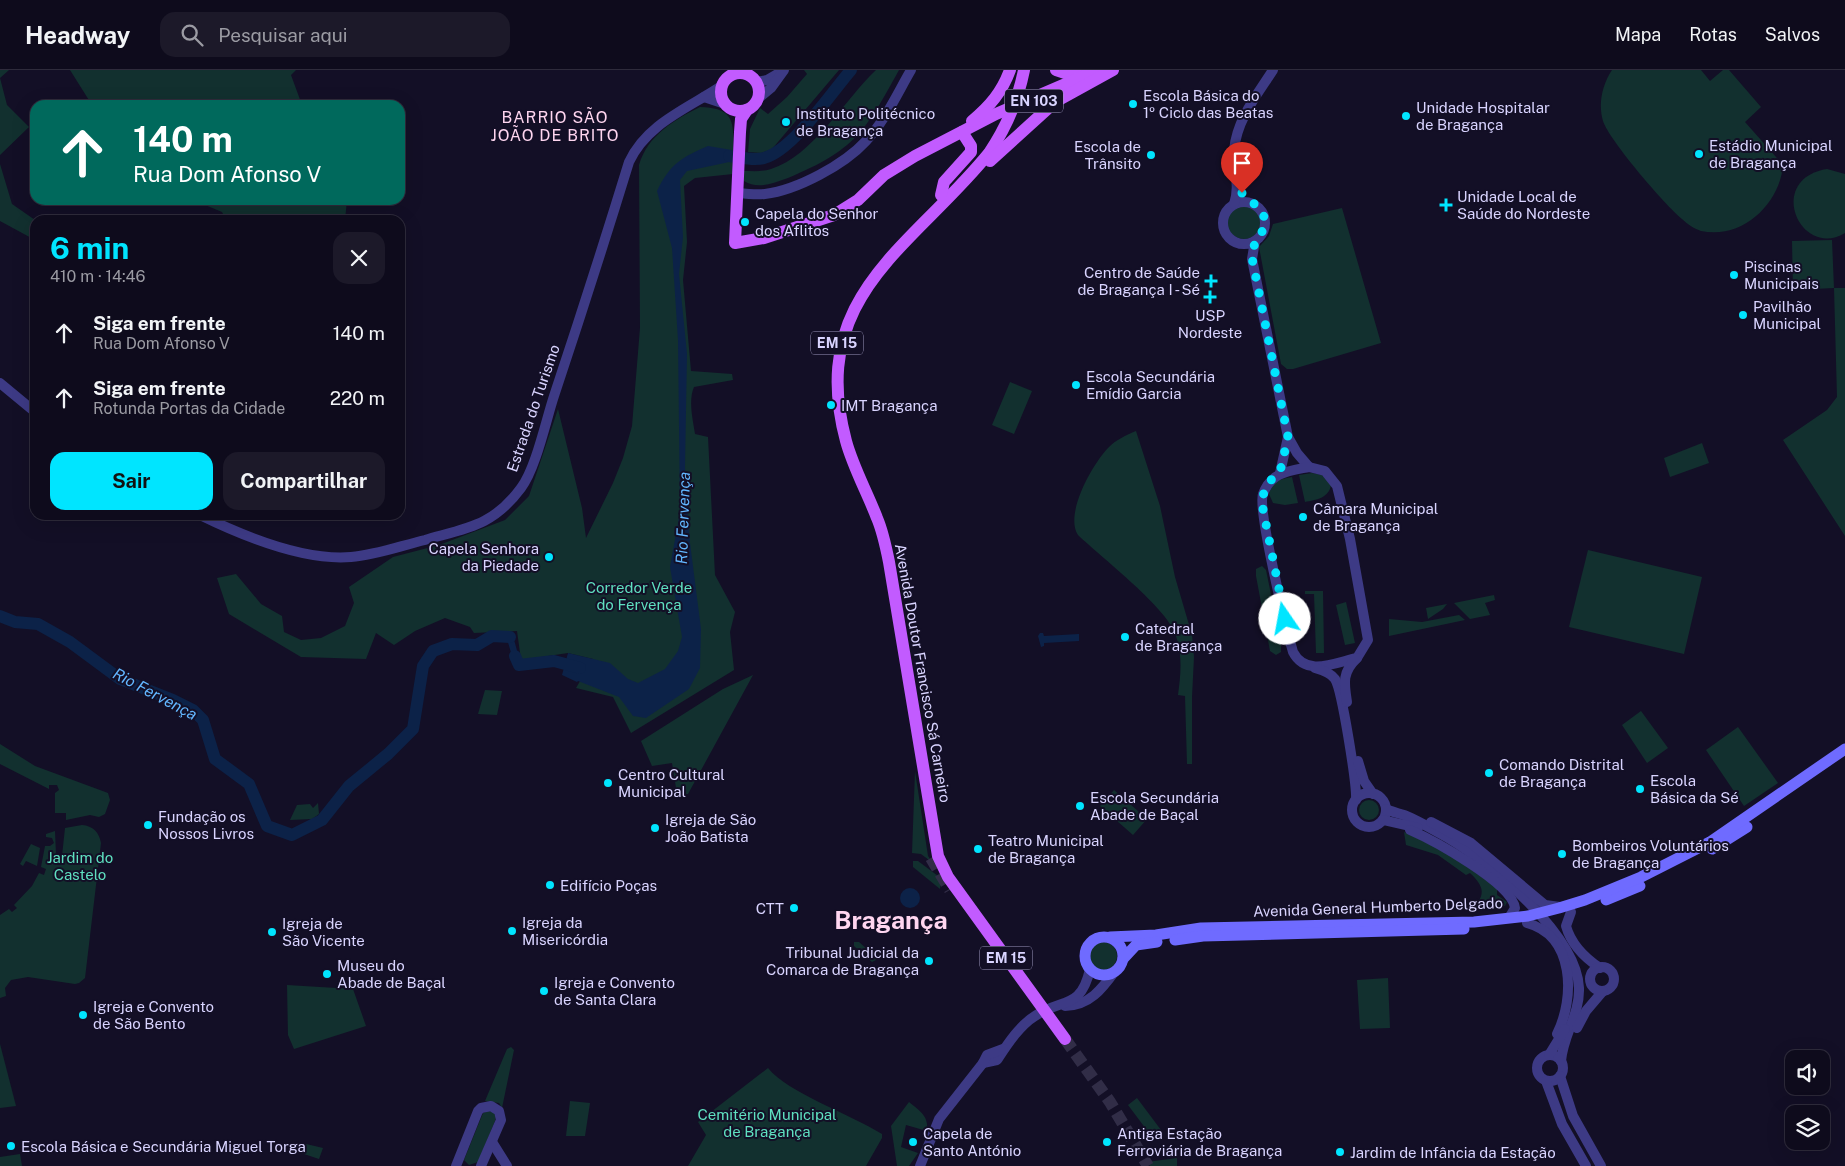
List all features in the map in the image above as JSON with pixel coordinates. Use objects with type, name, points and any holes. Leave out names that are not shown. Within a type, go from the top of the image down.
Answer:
[{"type":"main road","points":[[1010,70],[1004,87],[989,106],[965,126],[962,132],[971,146],[971,152],[944,182],[947,194],[973,177],[1055,102],[1113,70]]},
{"type":"main road","name":"Avenida Doutor Francisco Sá Carneiro","points":[[975,165],[1006,109],[1017,70]]},
{"type":"main road","name":"Avenida Doutor Francisco Sá Carneiro","points":[[953,894],[1062,1041],[948,877],[938,856],[890,562],[878,522],[846,443],[838,400],[841,356],[856,305],[884,263],[1000,137],[1020,92],[1024,70]]},
{"type":"main road","points":[[1056,70],[1074,74],[1092,70]]},
{"type":"main road","name":"EN 103","points":[[759,98],[741,119],[735,243],[764,238],[825,219],[858,200],[884,175],[962,132],[1041,93],[1098,70]]},
{"type":"main road","name":"EN 103","points":[[962,132],[1107,70]]},
{"type":"main road","points":[[722,85],[744,74],[759,98]]},
{"type":"main road","name":"EN 103","points":[[722,85],[722,98],[727,106],[735,112],[740,132]]},
{"type":"main road","points":[[727,106],[735,111],[747,110]]},
{"type":"main road","name":"Avenida Doutor Francisco Sá Carneiro","points":[[931,858],[883,563],[872,527],[839,439],[834,417],[832,375],[842,328],[851,301],[864,278],[879,260],[947,194]]},
{"type":"main road","name":"Avenida General Humberto Delgado","points":[[1562,911],[1641,877],[1710,842],[1845,749]]},
{"type":"main road","name":"Avenida General Humberto Delgado","points":[[1123,959],[1136,945],[1147,942],[1203,936],[1442,931],[1530,920],[1632,890],[1730,839],[1845,759]]},
{"type":"main road","name":"Avenida General Humberto Delgado","points":[[1110,937],[1156,935],[1201,928],[1474,922],[1509,918],[1530,920]]},
{"type":"main road","points":[[1099,937],[1110,937],[1122,948],[1123,959],[1115,971],[1105,975],[1090,969],[1085,957],[1088,944],[1099,937]]},
{"type":"street","points":[[744,74],[777,76],[784,70]]},
{"type":"street","points":[[759,98],[775,83],[784,70]]},
{"type":"street","points":[[738,193],[765,194],[779,190],[815,176],[840,163],[874,132],[911,70]]},
{"type":"street","points":[[1252,258],[1240,243],[1229,237],[1223,226],[1224,215],[1234,204],[1238,185],[1234,151],[1239,126],[1273,70]]},
{"type":"street","name":"Estrada do Turismo","points":[[211,520],[240,534],[289,548],[325,556],[351,557],[387,550],[472,528],[488,520],[507,505],[528,477],[635,149],[658,125],[722,85]]},
{"type":"street","points":[[704,97],[727,106]]},
{"type":"street","points":[[1238,185],[1251,203],[1261,210],[1265,219],[1264,229],[1255,241],[1252,258],[1288,437],[1297,453],[1309,467]]},
{"type":"street","points":[[1234,204],[1251,203]]},
{"type":"street","points":[[1240,243],[1255,241]]},
{"type":"street","points":[[0,383],[30,408]]},
{"type":"street","points":[[1280,472],[1288,437]]},
{"type":"street","points":[[1381,822],[1386,809],[1382,800],[1373,794],[1362,776],[1344,681],[1346,670],[1366,646],[1368,637],[1339,494],[1330,476],[1325,471],[1309,467],[1280,472],[1270,481],[1261,499],[1268,540],[1293,652],[1303,665],[1328,673],[1337,683],[1351,757],[1356,800],[1352,814],[1358,823],[1369,827],[1381,822],[1422,829],[1454,846],[1515,895],[1556,940],[1571,967],[1575,995],[1568,1023],[1536,1067],[1539,1076],[1546,1081],[1560,1118],[1586,1166]]},
{"type":"street","points":[[1314,668],[1357,658]]},
{"type":"street","points":[[1356,800],[1363,794],[1373,794]]},
{"type":"street","points":[[1386,809],[1425,819],[1459,834],[1545,904],[1562,911],[1570,937],[1585,956],[1600,968],[1611,971],[1614,980],[1611,988],[1603,992],[1578,1024],[1567,1050],[1562,1069],[1554,1081],[1546,1081]]},
{"type":"street","points":[[1404,815],[1446,836],[1475,856],[1533,908],[1566,947],[1578,976],[1579,996],[1562,1069],[1573,1116],[1600,1166]]},
{"type":"street","points":[[1381,822],[1412,831],[1469,862],[1512,898],[1515,908],[1509,918]]},
{"type":"street","points":[[1530,920],[1553,939],[1562,957],[1569,981],[1565,1015],[1546,1055]]},
{"type":"street","points":[[1600,968],[1591,975],[1591,983],[1595,989],[1603,992]]},
{"type":"street","points":[[922,1163],[939,1119],[984,1063],[987,1055],[991,1051],[1003,1049],[1034,1017],[1077,997],[1087,983],[1090,969]]},
{"type":"street","points":[[1061,1006],[1074,1006],[1086,1001],[1102,989],[1115,971]]},
{"type":"street","points":[[1546,1055],[1562,1069]]},
{"type":"street","points":[[456,1166],[478,1111],[486,1106],[495,1108],[501,1116],[481,1166]]},
{"type":"street","points":[[492,1142],[507,1166]]},
{"type":"street","points":[[460,1156],[463,1166]]},
{"type":"green space","points":[[0,70],[9,70],[0,78]]},
{"type":"green space","points":[[70,70],[296,70],[291,75],[300,100],[89,100]]},
{"type":"green space","points":[[804,70],[839,70],[772,149],[761,153],[748,152],[750,129],[760,108],[768,114],[787,97],[807,74]]},
{"type":"green space","points":[[876,70],[899,70],[867,124],[844,148],[811,168],[777,182],[755,185],[744,181],[744,171],[771,169],[801,152],[815,140]]},
{"type":"green space","name":"Estádio Municipal de Bragança","points":[[1612,70],[1701,70],[1710,81],[1723,70],[1729,70],[1761,107],[1745,122],[1783,165],[1775,193],[1757,216],[1731,230],[1716,232],[1701,231],[1694,228],[1674,212],[1638,172],[1615,142],[1603,121],[1602,95]]},
{"type":"green space","points":[[0,78],[7,105],[29,127],[0,155]]},
{"type":"green space","name":"Corredor Verde do Fervença","points":[[700,107],[720,110],[726,113],[730,118],[733,131],[733,174],[695,178],[684,186],[687,242],[683,280],[691,371],[732,374],[733,380],[694,387],[691,404],[695,434],[708,437],[715,575],[735,612],[730,632],[734,670],[631,733],[613,697],[576,688],[593,659],[568,653],[521,660],[517,631],[474,633],[470,627],[445,618],[415,631],[394,645],[376,633],[366,659],[301,657],[229,614],[217,578],[236,574],[261,604],[282,616],[284,632],[301,640],[321,638],[345,626],[354,603],[349,587],[393,557],[439,545],[505,520],[529,496],[558,409],[582,508],[586,538],[613,483],[623,458],[632,426],[640,328],[639,165],[643,154],[655,137],[681,117]]},
{"type":"green space","points":[[0,164],[12,204],[30,217],[30,237],[0,221]]},
{"type":"green space","points":[[1827,169],[1845,174],[1845,233],[1829,238],[1814,236],[1803,227],[1796,215],[1794,201],[1797,187],[1808,176]]},
{"type":"green space","points":[[205,205],[346,205],[346,215],[224,215],[222,212]]},
{"type":"green space","points":[[1244,205],[1256,210],[1261,222],[1256,234],[1244,239],[1232,234],[1227,222],[1232,210]]},
{"type":"green space","points":[[1342,208],[1381,343],[1293,369],[1287,369],[1281,364],[1259,247],[1269,236],[1273,224]]},
{"type":"green space","points":[[1832,240],[1834,288],[1793,290],[1792,241]]},
{"type":"green space","points":[[1834,288],[1845,288],[1845,536],[1783,440],[1827,410],[1837,397]]},
{"type":"green space","points":[[1010,382],[1032,391],[1014,434],[992,425]]},
{"type":"green space","points":[[1136,431],[1160,506],[1175,577],[1192,635],[1194,657],[1192,764],[1187,764],[1185,696],[1178,695],[1180,655],[1174,631],[1157,608],[1130,581],[1078,535],[1075,526],[1077,502],[1095,465],[1112,444]]},
{"type":"green space","points":[[1702,443],[1709,463],[1670,477],[1664,458]]},
{"type":"green space","points":[[1312,473],[1322,475],[1331,485],[1325,496],[1305,502],[1299,475]]},
{"type":"green space","points":[[1292,477],[1298,503],[1285,505],[1273,503],[1269,494],[1274,483]]},
{"type":"green space","points":[[1588,550],[1702,577],[1684,654],[1569,627]]},
{"type":"green space","points":[[1262,566],[1266,570],[1281,643],[1281,652],[1276,655],[1270,651],[1256,576],[1256,569]]},
{"type":"green space","points":[[1305,591],[1323,591],[1324,653],[1316,653],[1314,594],[1305,594]]},
{"type":"green space","points":[[1494,595],[1495,600],[1485,603],[1490,615],[1470,619],[1454,603]]},
{"type":"green space","points":[[1346,602],[1355,643],[1345,645],[1336,605]]},
{"type":"green space","points":[[1447,604],[1443,609],[1428,619],[1426,608]]},
{"type":"green space","points":[[1459,615],[1465,620],[1389,636],[1389,619],[1422,622]]},
{"type":"green space","points":[[753,675],[688,794],[677,794],[672,763],[652,766],[641,741],[723,689]]},
{"type":"green space","points":[[485,690],[502,691],[497,715],[478,714]]},
{"type":"green space","points":[[1641,711],[1668,748],[1647,763],[1622,725]]},
{"type":"green space","points":[[1738,727],[1778,783],[1744,806],[1706,750]]},
{"type":"green space","name":"Jardim do Castelo","points":[[0,744],[35,766],[108,793],[110,800],[105,814],[99,817],[90,815],[66,820],[66,813],[55,813],[55,793],[59,790],[57,785],[49,785],[49,789],[0,764]]},
{"type":"green space","points":[[915,771],[928,856],[930,859],[934,857],[937,866],[921,854],[912,853]]},
{"type":"green space","points":[[1114,790],[1147,819],[1133,835],[1100,806]]},
{"type":"green space","points":[[1365,800],[1373,800],[1379,806],[1379,814],[1373,820],[1365,820],[1359,814],[1359,806]]},
{"type":"green space","points":[[318,803],[319,814],[312,819],[290,820],[297,805],[310,804],[313,808]]},
{"type":"green space","points":[[82,825],[95,830],[101,843],[85,978],[75,984],[28,977],[11,980],[5,988],[6,996],[0,998],[0,915],[9,909],[12,912],[17,908],[14,905],[32,886],[39,873],[44,875],[46,869],[41,867],[45,846],[50,846],[54,843],[52,838],[46,837],[46,834],[55,831],[56,855],[62,856],[65,828]]},
{"type":"green space","points":[[1404,832],[1447,852],[1497,888],[1497,895],[1507,902],[1505,906],[1471,910],[1479,900],[1482,891],[1475,878],[1470,873],[1466,875],[1438,855],[1406,845]]},
{"type":"green space","points":[[31,844],[40,848],[37,866],[26,861],[23,866],[20,864]]},
{"type":"green space","points":[[913,861],[918,861],[938,876],[941,883],[940,889],[913,867]]},
{"type":"green space","points":[[854,942],[859,942],[877,958],[876,960],[872,962],[854,946]]},
{"type":"green space","points":[[1103,942],[1113,946],[1117,956],[1113,966],[1103,970],[1093,966],[1089,956],[1093,946]]},
{"type":"green space","points":[[1388,978],[1390,1028],[1360,1029],[1357,980]]},
{"type":"green space","points":[[287,985],[353,989],[366,1026],[294,1049],[288,1035]]},
{"type":"green space","points":[[0,1044],[16,1106],[0,1108]]},
{"type":"green space","points":[[511,1047],[514,1050],[502,1108],[499,1103],[485,1101],[507,1049]]},
{"type":"green space","name":"Cemitério Municipal de Bragança","points":[[768,1068],[777,1077],[805,1095],[882,1134],[882,1138],[866,1166],[688,1166],[706,1135],[698,1122]]},
{"type":"green space","points":[[1137,1098],[1161,1130],[1152,1137],[1128,1105]]},
{"type":"green space","points":[[570,1101],[590,1103],[585,1136],[566,1136]]},
{"type":"green space","points":[[909,1102],[920,1111],[927,1121],[927,1131],[906,1125],[901,1147],[918,1153],[909,1166],[897,1166],[891,1126]]},
{"type":"green space","points":[[493,1112],[496,1116],[495,1121],[478,1162],[469,1165],[464,1160],[483,1113]]},
{"type":"green space","points":[[302,1143],[323,1148],[319,1159],[298,1152]]},
{"type":"green space","points":[[20,1154],[22,1166],[0,1166],[0,1157]]},
{"type":"green space","points":[[1177,1158],[1177,1166],[1150,1166],[1147,1162]]},
{"type":"water","points":[[708,146],[732,150],[734,161],[687,171],[680,180],[683,237],[679,274],[687,354],[685,467],[690,543],[701,629],[700,668],[689,689],[646,718],[633,716],[619,697],[562,675],[568,653],[610,663],[628,679],[638,683],[665,669],[678,651],[682,637],[670,567],[680,512],[678,340],[672,248],[657,191],[667,174],[678,162]]},
{"type":"water","points":[[512,632],[519,658],[524,661],[526,666],[515,666],[507,639],[493,639],[493,633]]},
{"type":"water","points":[[1040,633],[1043,633],[1044,636],[1079,634],[1079,641],[1044,643],[1044,646],[1041,647],[1038,636]]},
{"type":"water","points":[[910,888],[917,891],[920,898],[917,905],[910,908],[903,905],[900,898],[903,891]]},
{"type":"waterway","name":"Rio Fervença","points":[[729,156],[760,159],[775,153],[811,120],[851,70]]},
{"type":"waterway","name":"Rio Fervença","points":[[0,616],[15,622],[38,624],[70,642],[120,679],[193,710],[203,720],[215,759],[249,784],[267,826],[292,835],[322,820],[349,786],[388,754],[413,729],[423,666],[433,651],[452,644],[477,645],[492,636],[510,637]]},
{"type":"waterway","name":"Rio Fervença","points":[[515,656],[519,665],[554,661],[580,668]]},
{"type":"tunnel","points":[[931,858],[950,890]]},
{"type":"tunnel","points":[[1065,1039],[1110,1102],[1148,1166]]},
{"type":"place","name":"Escola Básica do 1º Ciclo das Beatas","points":[[1133,104]]},
{"type":"place","name":"Unidade Hospitalar de Bragança","points":[[1406,116]]},
{"type":"place","name":"Instituto Politécnico de Bragança","points":[[786,122]]},
{"type":"place","name":"Estádio Municipal de Bragança","points":[[1699,154]]},
{"type":"place","name":"Escola de Trânsito","points":[[1151,155]]},
{"type":"place","name":"Unidade Local de Saúde do Nordeste","points":[[1446,205]]},
{"type":"place","name":"Capela do Senhor dos Aflitos","points":[[745,222]]},
{"type":"place","name":"Piscinas Municipais","points":[[1734,275]]},
{"type":"place","name":"Centro de Saúde de Bragança I - Sé","points":[[1211,281]]},
{"type":"place","name":"USP Nordeste","points":[[1210,297]]},
{"type":"place","name":"Pavilhão Municipal","points":[[1743,315]]},
{"type":"place","name":"Escola Secundária Emídio Garcia","points":[[1076,385]]},
{"type":"place","name":"IMT Bragança","points":[[831,405]]},
{"type":"place","name":"Câmara Municipal de Bragança","points":[[1303,517]]},
{"type":"place","name":"Capela Senhora da Piedade","points":[[549,557]]},
{"type":"place","name":"Catedral de Bragança","points":[[1125,637]]},
{"type":"place","name":"Comando Distrital de Bragança","points":[[1489,773]]},
{"type":"place","name":"Centro Cultural Municipal","points":[[608,783]]},
{"type":"place","name":"Escola Básica da Sé","points":[[1640,789]]},
{"type":"place","name":"Escola Secundária Abade de Baçal","points":[[1080,806]]},
{"type":"place","name":"Fundação os Nossos Livros","points":[[148,825]]},
{"type":"place","name":"Igreja de São João Batista","points":[[655,828]]},
{"type":"place","name":"Teatro Municipal de Bragança","points":[[978,849]]},
{"type":"place","name":"Bombeiros Voluntários de Bragança","points":[[1562,854]]},
{"type":"place","name":"Edifício Poças","points":[[550,885]]},
{"type":"place","name":"CTT","points":[[794,908]]},
{"type":"place","name":"Igreja da Misericórdia","points":[[512,931]]},
{"type":"place","name":"Igreja de São Vicente","points":[[272,932]]},
{"type":"place","name":"Tribunal Judicial da Comarca de Bragança","points":[[929,961]]},
{"type":"place","name":"Museu do Abade de Baçal","points":[[327,974]]},
{"type":"place","name":"Igreja e Convento de Santa Clara","points":[[544,991]]},
{"type":"place","name":"Igreja e Convento de São Bento","points":[[83,1015]]},
{"type":"place","name":"Capela de Santo António","points":[[913,1142]]},
{"type":"place","name":"Antiga Estação Ferroviária de Bragança","points":[[1107,1142]]},
{"type":"place","name":"Escola Básica e Secundária Miguel Torga","points":[[11,1146]]},
{"type":"place","name":"Jardim de Infância da Estação","points":[[1340,1152]]},
{"type":"district","name":"BARRIO SÃO JOÃO DE BRITO","points":[[555,126]]},
{"type":"district","name":"Bragança","points":[[891,920]]},
{"type":"route","points":[[1242,193],[1261,210],[1265,219],[1262,234],[1255,241],[1252,258],[1288,437],[1280,472],[1270,481],[1261,499],[1285,619]]}]
